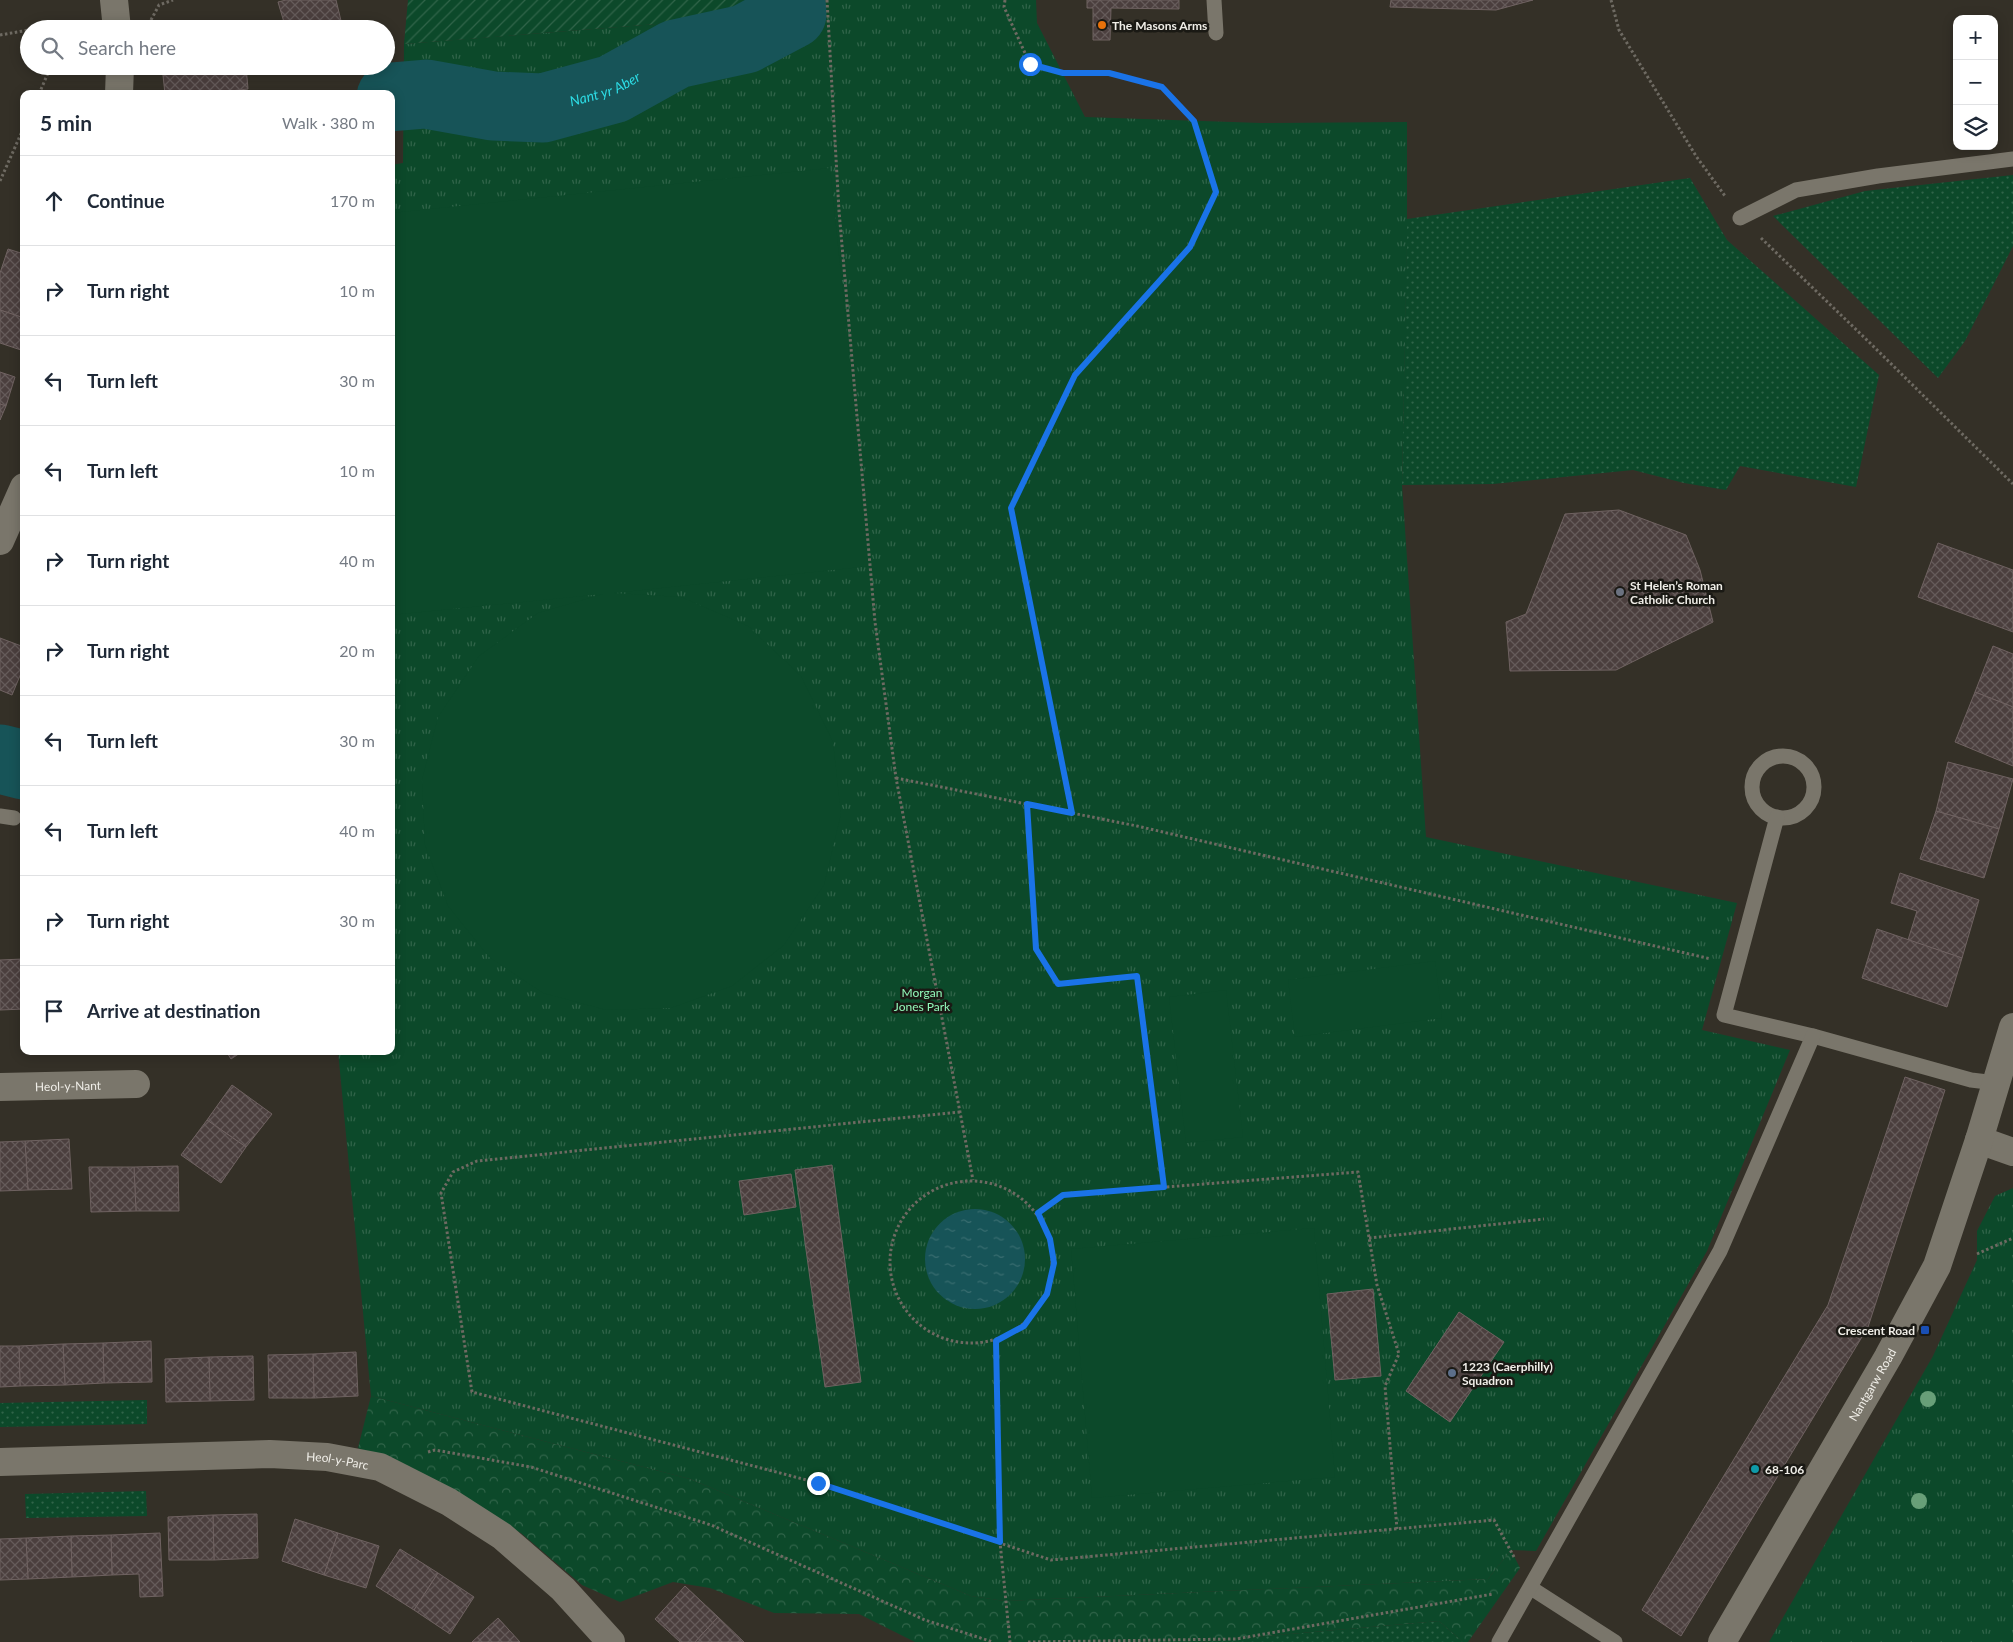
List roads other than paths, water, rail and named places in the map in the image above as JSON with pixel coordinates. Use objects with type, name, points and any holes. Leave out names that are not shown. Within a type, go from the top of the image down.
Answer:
[{"type":"street","points":[[114,0],[117,20]]},
{"type":"street","points":[[119,90],[120,75]]},
{"type":"street","points":[[0,541],[20,496]]},
{"type":"street","name":"Nantgarw Road","points":[[1722,1642],[1888,1357],[1937,1266],[1979,1140],[2013,1027]]},
{"type":"street","name":"Heol-y-Nant","points":[[0,1087],[136,1084]]},
{"type":"street","points":[[1979,1140],[2013,1152]]},
{"type":"street","name":"Heol-y-Parc","points":[[0,1462],[270,1454],[327,1457],[380,1467],[449,1502],[502,1536],[563,1589],[611,1642]]},
{"type":"lane","points":[[1214,0],[1216,32]]},
{"type":"lane","points":[[1740,218],[1796,190],[1878,176],[2013,159]]},
{"type":"lane","points":[[1786,756],[1799,761],[1808,768],[1813,778],[1814,788],[1808,805],[1801,812],[1792,817],[1777,817],[1767,813],[1759,806],[1753,796],[1752,785],[1755,775],[1763,764],[1775,757],[1786,756]]},
{"type":"lane","points":[[1777,817],[1724,1015],[1813,1036],[1971,1080],[1996,1083]]},
{"type":"lane","points":[[1500,1642],[1720,1251],[1813,1036]]},
{"type":"lane","points":[[1531,1588],[1615,1642]]},
{"type":"water","points":[[975,1209],[985,1210],[1003,1217],[1017,1231],[1024,1249],[1024,1269],[1017,1287],[1003,1301],[985,1308],[975,1309],[965,1308],[947,1301],[933,1287],[926,1269],[925,1259],[926,1249],[933,1231],[947,1217],[965,1210]]},
{"type":"waterway","name":"Nant yr Aber","points":[[395,97],[426,94],[493,106],[543,108],[613,89],[676,54],[745,39],[792,14],[791,0]]},
{"type":"waterway","name":"Nant yr Aber","points":[[0,759],[20,764]]},
{"type":"place","name":"The Masons Arms","points":[[1102,25]]},
{"type":"place","name":"St Helen’s Roman Catholic Church","points":[[1620,592]]},
{"type":"place","name":"Crescent Road","points":[[1925,1330]]},
{"type":"place","name":"1223 (Caerphilly) Squadron","points":[[1452,1373]]},
{"type":"place","name":"68-106","points":[[1755,1469]]},
{"type":"park label","name":"Morgan Jones Park","points":[[922,999]]}]
